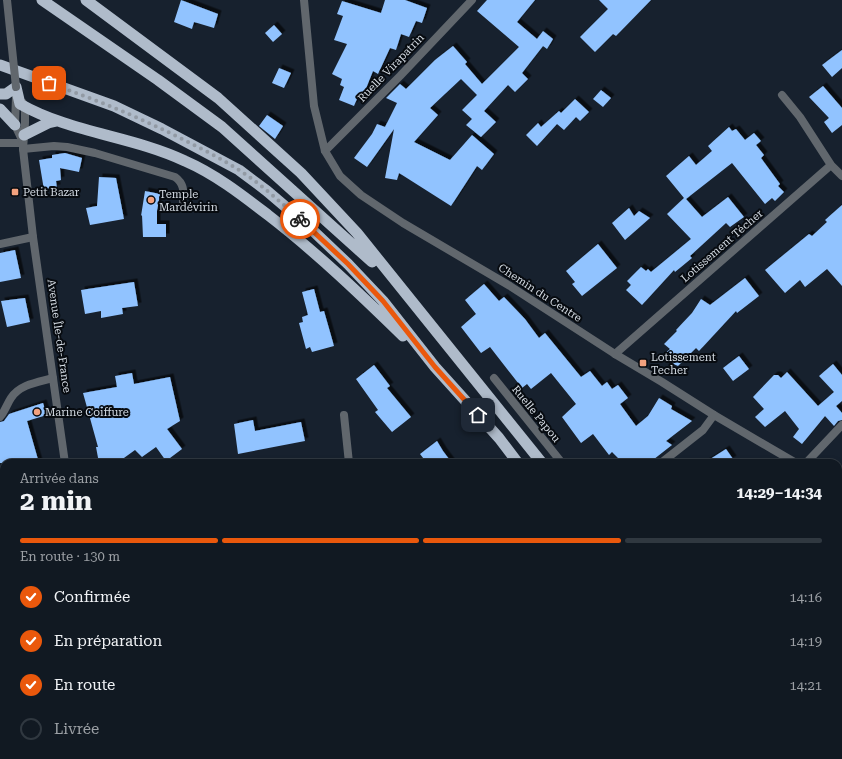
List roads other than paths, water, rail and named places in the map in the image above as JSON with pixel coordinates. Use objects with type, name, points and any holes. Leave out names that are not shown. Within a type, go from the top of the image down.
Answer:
[{"type":"highway","points":[[42,0],[158,80],[222,127],[395,282]]},
{"type":"highway","points":[[86,0],[218,98],[301,173],[357,233],[539,459]]},
{"type":"highway","points":[[0,65],[114,106],[162,128],[239,170],[267,191],[308,226],[348,264],[383,301],[435,367],[515,459]]},
{"type":"highway","points":[[0,94],[6,94],[16,87],[20,104],[25,107],[57,121],[159,151],[184,160],[208,172],[247,198],[340,275],[435,367]]},
{"type":"highway","points":[[0,110],[15,125]]},
{"type":"highway","points":[[23,142],[48,123],[57,121]]},
{"type":"street","points":[[7,0],[16,87],[15,125]]},
{"type":"street","name":"Chemin du Centre","points":[[304,0],[314,106],[325,151],[340,176],[361,195],[403,223],[510,286],[615,354],[789,459]]},
{"type":"street","name":"Ruelle Virapatrin","points":[[325,151],[400,76],[472,0]]},
{"type":"street","points":[[782,95],[800,117],[831,164],[842,176]]},
{"type":"street","name":"Avenue Île-de-France","points":[[25,107],[23,142],[33,237],[64,459]]},
{"type":"street","name":"Avenue Île-de-France","points":[[15,125],[23,142]]},
{"type":"street","points":[[0,142],[23,142],[67,147],[95,153],[175,177],[181,181],[183,187],[183,205]]},
{"type":"street","name":"Lotissement Técher","points":[[615,354],[831,164]]},
{"type":"street","points":[[0,244],[33,237]]},
{"type":"street","points":[[0,416],[4,413],[12,396],[23,386],[53,378]]},
{"type":"street","name":"Ruelle Papou","points":[[494,378],[559,459]]},
{"type":"street","points":[[344,415],[348,459]]},
{"type":"street","points":[[666,459],[703,430],[714,415]]},
{"type":"street","points":[[810,459],[842,425]]},
{"type":"place","name":"Petit Bazar","points":[[15,192]]},
{"type":"place","name":"Temple Mardévirin","points":[[151,200]]},
{"type":"place","name":"Lotissement Techer","points":[[643,363]]},
{"type":"place","name":"Marine Coiffure","points":[[37,412]]}]
